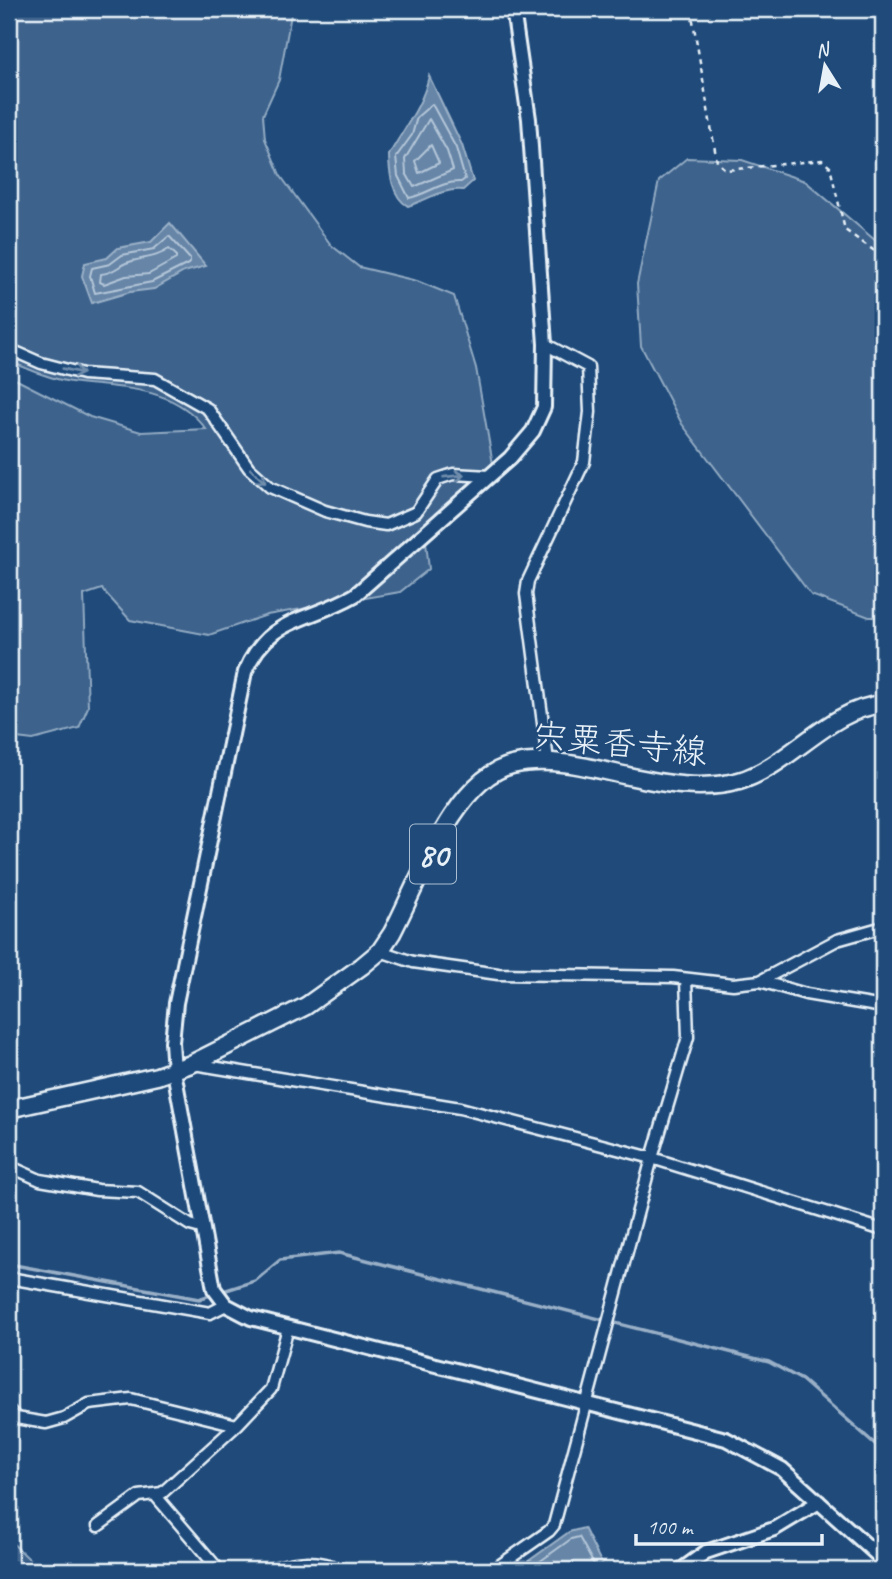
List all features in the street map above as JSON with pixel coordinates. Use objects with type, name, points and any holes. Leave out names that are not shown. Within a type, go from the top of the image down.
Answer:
[{"type":"main road","name":"宍粟香寺線","points":[[9,1110],[174,1071],[306,1006],[380,951],[392,933],[453,814],[476,784],[494,771],[514,764],[548,761],[660,783],[716,786],[741,780],[855,711],[883,704]]},
{"type":"street","points":[[513,9],[529,119],[545,344],[544,407],[533,431],[489,477],[355,595],[327,611],[279,628],[266,636],[254,652],[245,672],[176,1003],[172,1042],[174,1071],[201,1228],[220,1298],[251,1318],[726,1439],[782,1469],[883,1560]]},
{"type":"street","points":[[545,344],[588,367],[590,412],[584,462],[528,581],[526,594],[548,761]]},
{"type":"street","points":[[9,349],[41,363],[83,374],[155,379],[208,410],[250,468],[270,487],[285,496],[352,518],[386,525],[416,512],[438,478],[453,474],[489,477]]},
{"type":"street","points":[[380,951],[413,962],[498,974],[686,979],[733,984],[760,981],[837,940],[883,927]]},
{"type":"street","points":[[492,1570],[554,1525],[652,1158],[688,1037],[686,979]]},
{"type":"street","points":[[760,981],[806,995],[883,1007]]},
{"type":"street","points":[[191,1064],[436,1102],[652,1158],[883,1230]]},
{"type":"street","points":[[9,1166],[40,1180],[97,1190],[138,1192],[190,1226],[201,1228]]},
{"type":"street","points":[[9,1278],[210,1313],[220,1298]]},
{"type":"street","points":[[98,1525],[139,1496],[162,1493],[237,1425],[271,1389],[288,1328]]},
{"type":"street","points":[[9,1410],[16,1418],[46,1423],[64,1418],[89,1404],[131,1399],[237,1425]]},
{"type":"street","points":[[155,1495],[219,1570]]},
{"type":"street","points":[[681,1570],[706,1552],[774,1529],[819,1502]]},
{"type":"street","points":[[268,1570],[306,1562],[328,1564],[341,1570]]},
{"type":"path","points":[[691,9],[717,162],[726,170],[735,170],[822,160],[830,167],[845,230],[883,257]]},
{"type":"shaded area","points":[[9,9],[292,9],[279,80],[263,115],[265,139],[280,175],[331,245],[359,267],[417,281],[454,296],[476,368],[493,464],[424,524],[429,569],[400,592],[267,615],[209,635],[130,620],[102,589],[84,595],[88,707],[79,728],[33,740],[9,737],[9,376],[90,417],[141,432],[206,429],[178,404],[162,397],[127,388],[63,381],[9,361]]},
{"type":"shaded area","points":[[687,158],[742,160],[805,181],[883,247],[883,617],[869,617],[811,595],[682,424],[641,346],[637,284],[659,181]]},
{"type":"shaded area","points":[[9,1540],[41,1570],[9,1570]]},
{"type":"water","points":[[429,76],[462,145],[473,181],[463,190],[442,193],[408,206],[395,191],[389,155],[417,108]]},
{"type":"water","points":[[170,223],[206,266],[184,272],[154,289],[130,292],[92,303],[82,276],[85,263],[107,258],[118,248],[151,242]]},
{"type":"water","points":[[584,1528],[605,1570],[516,1570],[569,1532]]},
{"type":"waterway","points":[[220,1292],[255,1281],[280,1260],[339,1253],[769,1362],[802,1380],[883,1451]]},
{"type":"waterway","points":[[9,1264],[199,1299],[213,1294]]}]
